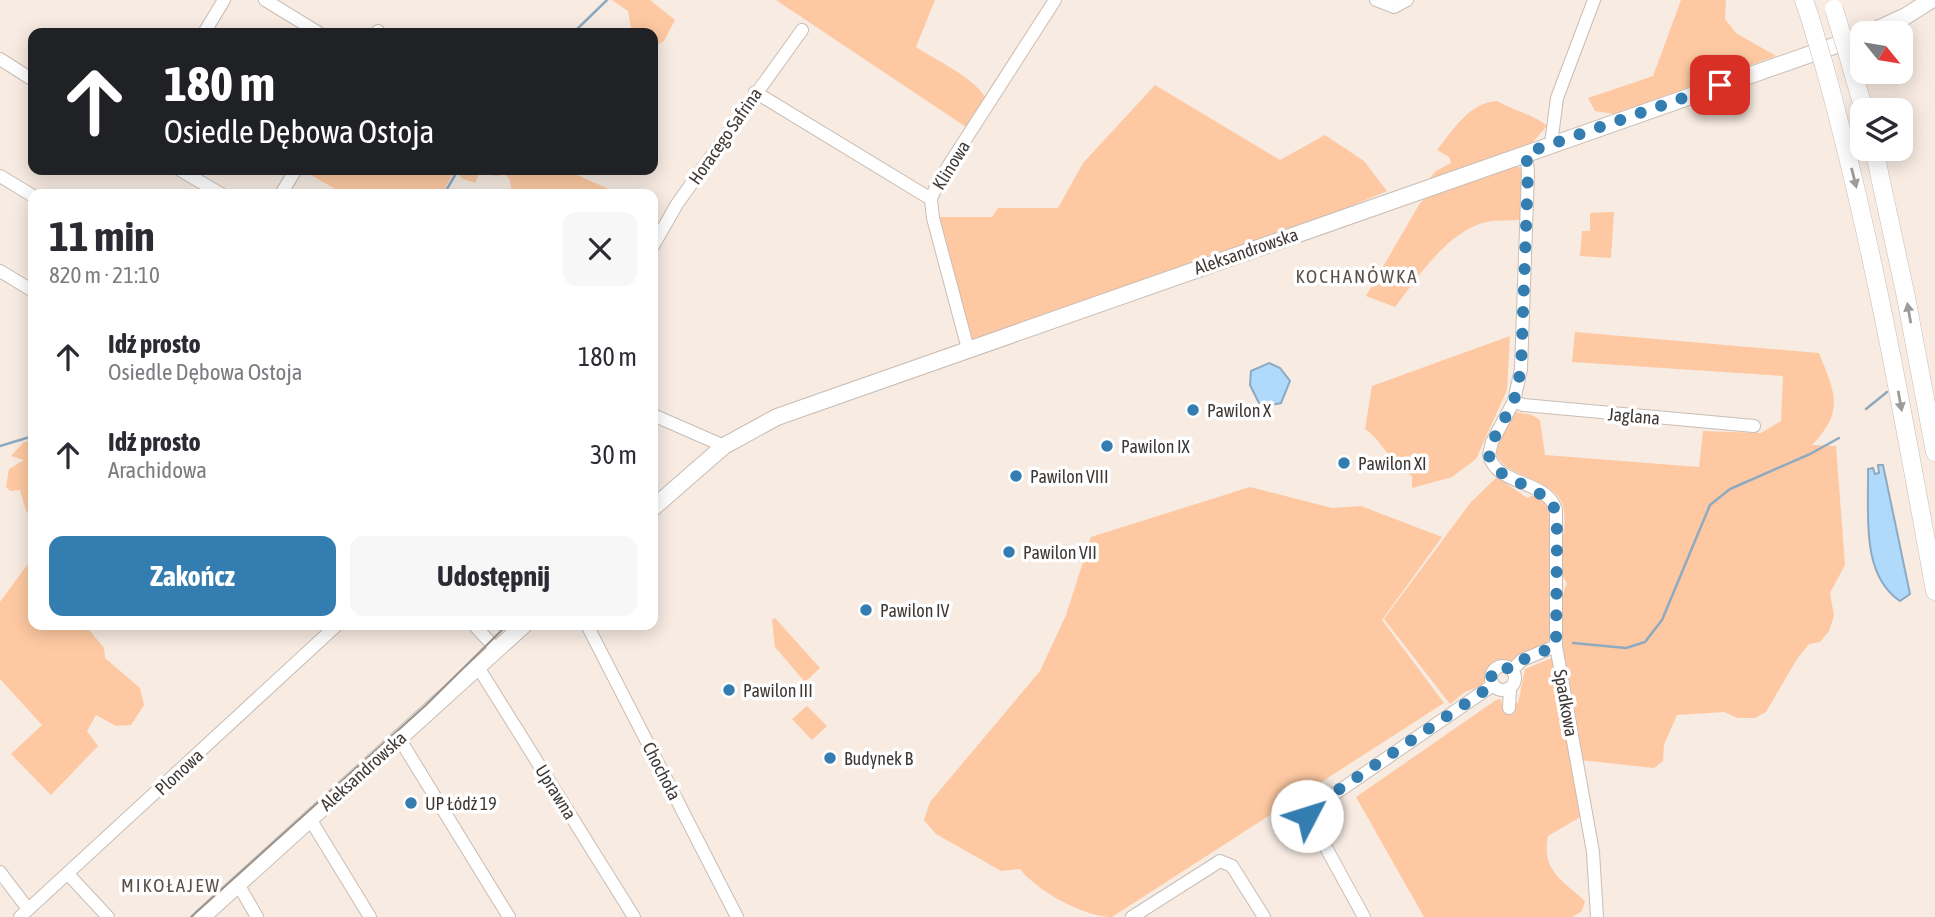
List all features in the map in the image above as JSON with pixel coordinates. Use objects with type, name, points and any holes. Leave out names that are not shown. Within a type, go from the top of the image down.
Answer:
[{"type":"highway","points":[[1804,0],[1856,184],[1882,305],[1935,591]]},
{"type":"highway","points":[[1832,4],[1861,98]]},
{"type":"highway","points":[[1877,161],[1935,452]]},
{"type":"main road","points":[[1896,21],[1930,6]]},
{"type":"main road","name":"Aleksandrowska","points":[[658,504],[724,446],[777,417],[1850,40]]},
{"type":"main road","name":"Aleksandrowska","points":[[202,917],[518,630]]},
{"type":"street","points":[[207,28],[224,0]]},
{"type":"street","points":[[265,0],[311,28]]},
{"type":"street","name":"Klinowa","points":[[968,349],[935,228],[931,199],[939,182],[1055,0]]},
{"type":"street","points":[[1376,0],[1403,3]]},
{"type":"street","points":[[1551,144],[1557,98],[1594,0]]},
{"type":"street","name":"Horacego Safrina","points":[[658,237],[677,204],[802,30]]},
{"type":"street","points":[[0,60],[28,77]]},
{"type":"street","points":[[755,92],[931,199]]},
{"type":"street","name":"Spadkowa","points":[[1526,153],[1528,172],[1521,369],[1514,401],[1492,442],[1489,456],[1496,470],[1553,501],[1557,530],[1556,646],[1593,852],[1597,917]]},
{"type":"street","points":[[189,175],[212,189]]},
{"type":"street","points":[[0,176],[28,193]]},
{"type":"street","points":[[0,271],[28,288]]},
{"type":"street","name":"Jaglana","points":[[1514,401],[1523,405],[1754,426]]},
{"type":"street","points":[[658,417],[724,446]]},
{"type":"street","name":"Plonowa","points":[[24,913],[332,630]]},
{"type":"street","points":[[478,630],[496,650]]},
{"type":"street","name":"Chochoła","points":[[590,630],[737,917]]},
{"type":"street","points":[[1511,670],[1522,660],[1556,646]]},
{"type":"street","points":[[1364,917],[1307,813],[1515,679],[1511,670],[1503,666],[1494,670],[1501,687]]},
{"type":"street","name":"Uprawna","points":[[478,667],[634,917]]},
{"type":"street","points":[[399,738],[509,917]]},
{"type":"street","points":[[310,819],[370,917]]},
{"type":"street","points":[[1132,917],[1151,913],[1220,861],[1227,862],[1264,917]]},
{"type":"street","points":[[0,872],[24,913]]},
{"type":"street","points":[[68,874],[108,917]]},
{"type":"street","points":[[238,884],[257,917]]},
{"type":"shaded area","points":[[612,0],[650,0],[675,20],[664,41],[658,44],[658,28],[631,28],[628,11]]},
{"type":"shaded area","points":[[776,0],[935,0],[916,47],[963,76],[986,98],[966,127]]},
{"type":"shaded area","points":[[1681,0],[1726,0],[1725,19],[1736,33],[1776,56],[1614,114],[1595,111],[1588,98],[1653,76]]},
{"type":"shaded area","points":[[1155,85],[1280,160],[1325,135],[1364,161],[1387,191],[1301,227],[970,343],[937,217],[992,217],[998,208],[1058,208],[1083,163]]},
{"type":"shaded area","points":[[1497,101],[1538,119],[1547,126],[1530,145],[1429,179],[1436,171],[1451,163],[1449,157],[1437,150],[1456,126],[1478,107]]},
{"type":"shaded area","points":[[1518,166],[1525,172],[1524,219],[1486,222],[1459,235],[1424,269],[1395,307],[1366,296],[1420,203],[1431,194]]},
{"type":"shaded area","points":[[311,175],[452,175],[445,189],[335,189]]},
{"type":"shaded area","points":[[460,175],[479,175],[475,183],[461,178]]},
{"type":"shaded area","points":[[506,175],[577,175],[609,189],[511,189],[510,180]]},
{"type":"shaded area","points":[[1614,212],[1611,258],[1580,256],[1582,231],[1590,231],[1590,213]]},
{"type":"shaded area","points":[[1575,332],[1819,353],[1833,391],[1833,411],[1829,422],[1812,445],[1836,446],[1845,565],[1830,593],[1834,616],[1829,631],[1820,642],[1809,644],[1797,659],[1766,712],[1755,718],[1738,718],[1724,712],[1677,715],[1664,745],[1663,761],[1654,768],[1580,760],[1562,643],[1562,599],[1567,584],[1560,566],[1563,506],[1548,488],[1502,463],[1497,455],[1497,445],[1515,412],[1532,415],[1540,420],[1545,455],[1699,467],[1703,431],[1761,433],[1781,421],[1783,376],[1572,362]]},
{"type":"shaded area","points":[[1510,336],[1507,390],[1476,459],[1452,477],[1412,488],[1412,476],[1398,466],[1365,429],[1372,386]]},
{"type":"shaded area","points":[[28,441],[28,514],[20,490],[10,491],[6,487],[9,469],[24,460],[11,456]]},
{"type":"shaded area","points":[[1497,477],[1527,498],[1534,495],[1544,500],[1550,511],[1551,637],[1547,643],[1515,662],[1494,665],[1481,686],[1465,692],[1450,704],[1384,619],[1471,502]]},
{"type":"shaded area","points":[[1250,487],[1332,508],[1361,506],[1442,537],[1382,620],[1444,703],[1112,917],[1075,908],[1049,894],[1020,869],[1001,871],[936,834],[924,820],[930,802],[1040,671],[1066,615],[1091,537]]},
{"type":"shaded area","points":[[28,564],[28,630],[89,630],[104,648],[105,658],[140,688],[144,705],[131,725],[116,726],[96,715],[87,731],[98,746],[51,795],[11,754],[42,725],[0,679],[0,602]]},
{"type":"shaded area","points":[[775,618],[820,668],[805,682],[775,647],[772,620]]},
{"type":"shaded area","points":[[1554,657],[1582,816],[1548,836],[1548,858],[1561,880],[1585,901],[1582,911],[1572,917],[1424,917],[1356,797],[1496,700],[1500,699],[1503,705],[1518,703],[1525,669]]},
{"type":"shaded area","points":[[807,706],[827,726],[812,740],[792,719]]},
{"type":"water","points":[[1269,363],[1280,368],[1290,381],[1281,403],[1261,407],[1250,385],[1251,371]]},
{"type":"water","points":[[1878,465],[1883,465],[1910,594],[1900,601],[1887,589],[1878,575],[1869,541],[1868,469],[1873,468],[1875,474],[1879,473]]},
{"type":"waterway","points":[[578,28],[607,0]]},
{"type":"waterway","points":[[447,189],[455,175]]},
{"type":"waterway","points":[[1866,409],[1887,392]]},
{"type":"waterway","points":[[0,446],[28,438]]},
{"type":"waterway","points":[[1573,643],[1626,648],[1645,642],[1662,620],[1710,505],[1730,489],[1810,454],[1839,438]]},
{"type":"tram line","points":[[191,917],[426,705],[502,630]]},
{"type":"place","name":"Pawilon X","points":[[1193,410]]},
{"type":"place","name":"Pawilon IX","points":[[1107,446]]},
{"type":"place","name":"Pawilon XI","points":[[1344,463]]},
{"type":"place","name":"Pawilon VIII","points":[[1016,476]]},
{"type":"place","name":"Pawilon VII","points":[[1009,552]]},
{"type":"place","name":"Pawilon IV","points":[[866,610]]},
{"type":"place","name":"Pawilon III","points":[[729,690]]},
{"type":"place","name":"Budynek B","points":[[830,758]]},
{"type":"place","name":"UP Łódź 19","points":[[411,803]]},
{"type":"district","name":"KOCHANÓWKA","points":[[1357,276]]},
{"type":"district","name":"MIKOŁAJEW","points":[[171,885]]},
{"type":"route","points":[[1307,816],[1310,809],[1493,685],[1491,674],[1496,668],[1503,666],[1511,670],[1522,660],[1556,646],[1557,530],[1553,501],[1549,496],[1496,470],[1489,456],[1492,442],[1517,394],[1521,369],[1528,172],[1526,153],[1720,85]]}]
